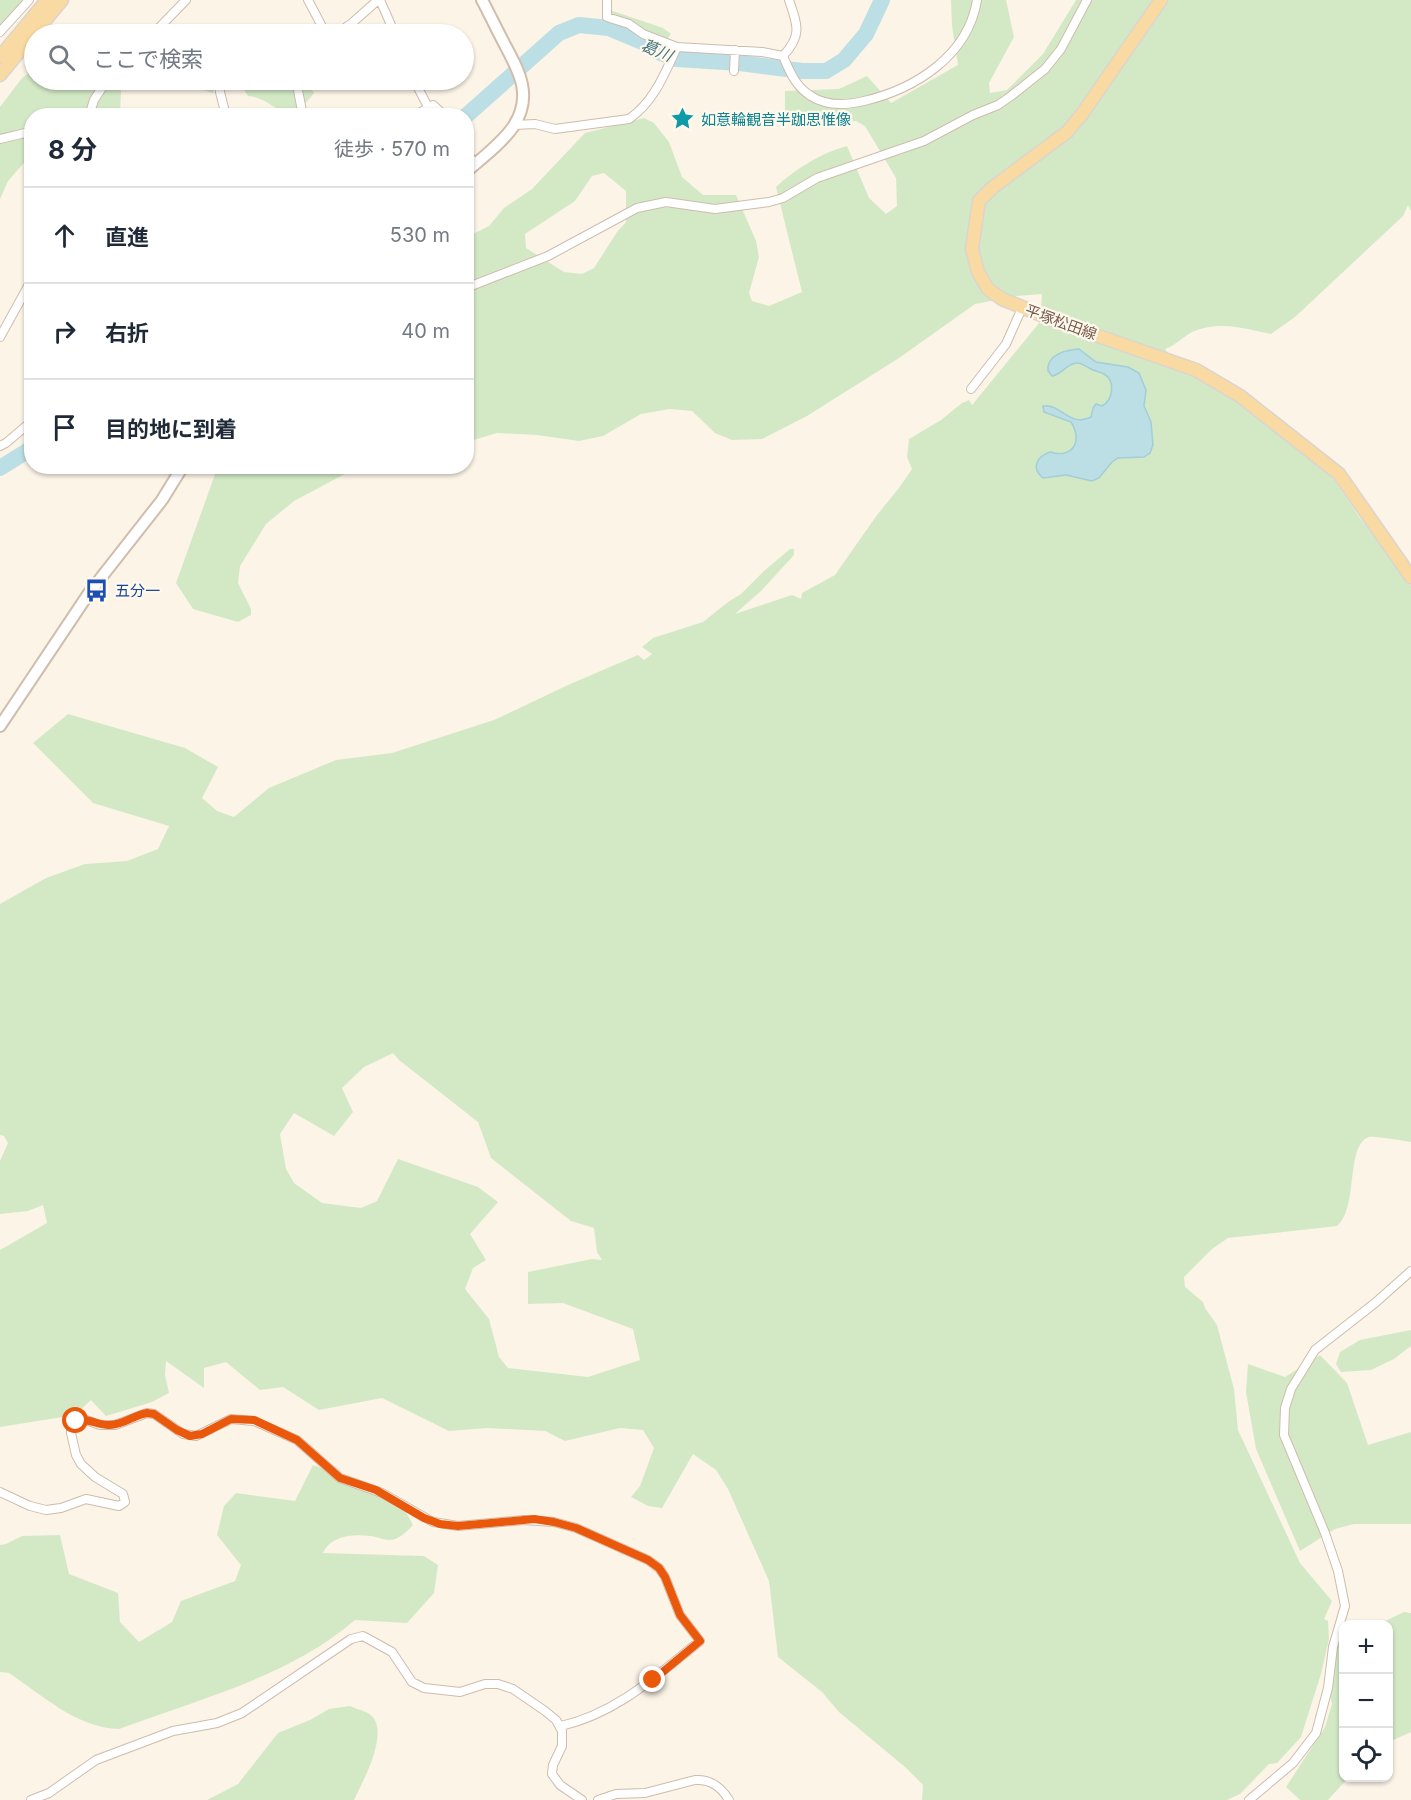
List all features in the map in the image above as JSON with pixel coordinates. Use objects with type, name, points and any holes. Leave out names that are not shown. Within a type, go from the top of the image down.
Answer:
[{"type":"main road","points":[[27,24],[47,0]]},
{"type":"main road","points":[[42,24],[62,0]]},
{"type":"main road","name":"平塚松田線","points":[[1161,0],[1067,132],[992,188],[979,201],[972,249],[978,272],[988,289],[1002,299],[1196,370],[1240,396],[1339,474],[1411,577]]},
{"type":"main road","points":[[0,57],[24,28]]},
{"type":"main road","points":[[0,75],[24,46]]},
{"type":"street","points":[[0,32],[28,0]]},
{"type":"street","points":[[163,24],[186,0]]},
{"type":"street","points":[[308,0],[321,24]]},
{"type":"street","points":[[351,24],[379,0],[390,24]]},
{"type":"street","points":[[474,165],[506,136],[514,125],[524,92],[516,64],[482,0]]},
{"type":"street","points":[[607,0],[608,17],[629,24],[643,34],[676,48],[762,52],[784,58]]},
{"type":"street","points":[[784,58],[794,43],[798,25],[789,0]]},
{"type":"street","points":[[784,58],[799,87],[822,102],[848,104],[885,96],[908,86],[942,62],[967,30],[978,0]]},
{"type":"street","points":[[474,285],[548,256],[637,208],[666,202],[715,209],[769,202],[783,198],[826,174],[924,141],[973,115],[998,105],[1045,69],[1061,49],[1087,0]]},
{"type":"street","points":[[514,125],[535,124],[555,129],[629,119],[659,88],[676,48]]},
{"type":"street","points":[[734,71],[735,50]]},
{"type":"street","points":[[92,108],[100,90]]},
{"type":"street","points":[[298,90],[301,108]]},
{"type":"street","points":[[419,90],[428,107],[433,105],[436,108]]},
{"type":"street","points":[[220,92],[224,108]]},
{"type":"street","points":[[0,139],[24,133]]},
{"type":"street","points":[[1,331],[24,292]]},
{"type":"street","points":[[971,390],[1006,344],[1022,308]]},
{"type":"street","points":[[0,446],[24,428]]},
{"type":"street","points":[[0,726],[89,593],[162,500],[178,474]]},
{"type":"street","points":[[1250,1800],[1293,1763],[1316,1733],[1324,1708],[1333,1647],[1345,1606],[1338,1571],[1325,1533],[1284,1435],[1285,1408],[1291,1389],[1315,1350],[1375,1303],[1411,1271]]},
{"type":"street","points":[[0,1492],[30,1506],[46,1510],[62,1508],[86,1499],[119,1506],[125,1502],[123,1494],[95,1477],[78,1459],[71,1433],[71,1428],[76,1421],[83,1419],[100,1425],[115,1425],[147,1413],[165,1421],[183,1434],[196,1436],[237,1418],[254,1420],[291,1437],[340,1478],[382,1493],[433,1522],[458,1526],[534,1519],[576,1528],[648,1560],[659,1568],[665,1577],[680,1615],[700,1641],[634,1694],[584,1720],[561,1726]]},
{"type":"street","points":[[31,1800],[49,1793],[96,1760],[173,1731],[217,1723],[242,1713],[357,1636],[371,1639],[386,1648],[412,1682],[424,1688],[460,1692],[490,1683],[505,1685],[545,1711],[561,1726],[562,1746],[553,1765],[552,1774],[560,1785],[582,1800]]},
{"type":"street","points":[[598,1800],[616,1794],[645,1793],[702,1779],[718,1786],[729,1800]]},
{"type":"green space","points":[[0,0],[24,0],[0,30]]},
{"type":"green space","points":[[951,0],[1006,0],[1014,37],[989,83],[990,93],[1007,90],[1043,54],[1076,0],[1411,0],[1411,211],[1408,205],[1403,216],[1295,317],[1271,334],[1234,327],[1206,327],[1165,349],[1179,366],[1215,385],[1302,448],[1335,481],[1411,586],[1411,1142],[1369,1137],[1362,1142],[1354,1164],[1348,1206],[1337,1226],[1228,1238],[1212,1249],[1184,1277],[1185,1287],[1203,1302],[1217,1325],[1234,1389],[1238,1430],[1300,1563],[1332,1601],[1324,1619],[1328,1621],[1329,1639],[1321,1674],[1301,1737],[1277,1763],[1269,1764],[1240,1794],[1227,1800],[922,1800],[923,1785],[905,1767],[839,1712],[822,1692],[778,1657],[769,1581],[728,1489],[716,1470],[693,1454],[662,1508],[648,1506],[631,1497],[640,1486],[654,1448],[643,1430],[620,1428],[565,1441],[545,1431],[487,1428],[449,1431],[382,1398],[319,1410],[283,1387],[260,1390],[226,1362],[204,1368],[204,1388],[166,1361],[165,1375],[169,1393],[152,1402],[106,1416],[91,1400],[75,1415],[0,1427],[0,1250],[47,1223],[43,1205],[28,1211],[0,1214],[0,1161],[8,1143],[4,1136],[0,1135],[0,904],[46,878],[85,864],[127,861],[158,849],[169,826],[93,803],[33,743],[68,714],[185,748],[218,767],[202,798],[217,811],[234,817],[269,788],[336,760],[392,753],[494,720],[638,655],[644,660],[652,654],[642,647],[653,638],[703,622],[741,594],[790,549],[794,549],[794,555],[761,591],[735,614],[792,595],[801,599],[802,593],[835,575],[912,469],[907,457],[909,439],[941,420],[962,403],[969,400],[972,405],[1040,322],[1042,294],[975,304],[899,358],[807,416],[762,439],[732,440],[715,433],[692,411],[670,409],[641,414],[603,436],[579,441],[537,435],[497,433],[474,440],[474,234],[489,226],[504,208],[532,189],[585,133],[644,118],[654,123],[669,142],[682,177],[703,195],[736,195],[756,241],[759,257],[749,293],[752,301],[769,306],[802,292],[776,187],[791,174],[809,162],[847,146],[869,198],[886,214],[897,206],[896,178],[865,126],[856,121],[812,122],[785,114],[785,91],[839,89],[867,76],[891,103],[958,65]],"holes":[[[604,173],[626,191],[626,222],[594,268],[582,274],[564,272],[526,248],[525,234],[575,201],[592,176]],[[393,1053],[478,1122],[491,1158],[571,1221],[594,1228],[597,1252],[602,1260],[592,1259],[528,1272],[528,1304],[563,1303],[633,1329],[640,1360],[588,1377],[508,1368],[499,1357],[489,1319],[465,1289],[473,1268],[486,1260],[470,1234],[498,1202],[478,1187],[398,1159],[377,1201],[361,1208],[322,1203],[294,1183],[286,1169],[280,1134],[294,1113],[334,1136],[353,1112],[342,1088],[364,1067]]]},
{"type":"green space","points":[[610,10],[663,28],[671,34],[667,39],[660,39],[610,14]]},
{"type":"green space","points":[[24,76],[24,90],[121,90],[120,108],[24,108],[24,163],[8,181],[0,199],[0,107]]},
{"type":"green space","points":[[244,90],[312,90],[314,93],[300,108],[277,108],[258,98],[248,96]]},
{"type":"green space","points":[[215,474],[345,474],[294,501],[266,524],[240,566],[238,583],[251,609],[251,615],[238,622],[193,609],[176,583]]},
{"type":"green space","points":[[1411,1330],[1411,1346],[1394,1359],[1371,1370],[1341,1372],[1336,1364],[1340,1352],[1360,1340]]},
{"type":"green space","points":[[1320,1355],[1347,1383],[1368,1445],[1411,1432],[1411,1524],[1354,1524],[1335,1529],[1300,1551],[1256,1449],[1246,1392],[1248,1364],[1285,1377]]},
{"type":"green space","points":[[313,1465],[392,1494],[413,1525],[393,1540],[363,1535],[343,1537],[331,1543],[323,1553],[424,1556],[438,1565],[434,1593],[407,1623],[355,1620],[302,1657],[272,1672],[119,1729],[89,1723],[74,1717],[9,1673],[0,1672],[0,1545],[22,1536],[60,1535],[69,1574],[118,1593],[120,1622],[139,1642],[172,1622],[181,1601],[235,1581],[241,1565],[217,1535],[224,1506],[236,1493],[295,1501]]},
{"type":"green space","points":[[1404,1612],[1411,1613],[1411,1732],[1393,1740],[1393,1620],[1387,1620]]},
{"type":"green space","points":[[1339,1644],[1339,1782],[1344,1782],[1328,1800],[1300,1800],[1286,1787],[1325,1727],[1332,1704],[1327,1680],[1330,1663]]},
{"type":"green space","points":[[350,1706],[372,1716],[378,1734],[373,1758],[354,1800],[207,1800],[238,1784],[278,1733],[310,1720],[329,1709]]},
{"type":"water","points":[[1079,349],[1096,362],[1128,367],[1139,373],[1146,390],[1144,406],[1151,422],[1153,445],[1150,453],[1144,457],[1118,458],[1099,478],[1092,481],[1066,475],[1043,478],[1036,467],[1038,460],[1050,452],[1058,454],[1070,451],[1076,442],[1076,436],[1071,422],[1044,412],[1043,406],[1055,408],[1071,418],[1083,420],[1091,417],[1096,404],[1102,406],[1111,395],[1112,386],[1108,377],[1081,364],[1073,364],[1052,376],[1048,371],[1050,361],[1057,354]]},
{"type":"waterway","name":"葛川","points":[[474,109],[559,33],[579,25],[609,28],[676,59],[740,63],[802,71],[826,71],[844,60],[866,34],[882,0]]},
{"type":"waterway","name":"葛川","points":[[0,468],[24,453]]},
{"type":"place","name":"如意輪観音半跏思惟像","points":[[683,119]]},
{"type":"place","name":"五分一","points":[[97,590]]},
{"type":"route","points":[[76,1421],[83,1419],[107,1426],[147,1413],[154,1414],[183,1434],[196,1436],[231,1419],[254,1420],[297,1440],[340,1478],[382,1493],[433,1522],[458,1526],[534,1519],[554,1522],[576,1528],[642,1557],[659,1568],[665,1577],[680,1615],[700,1641],[653,1680]]}]
